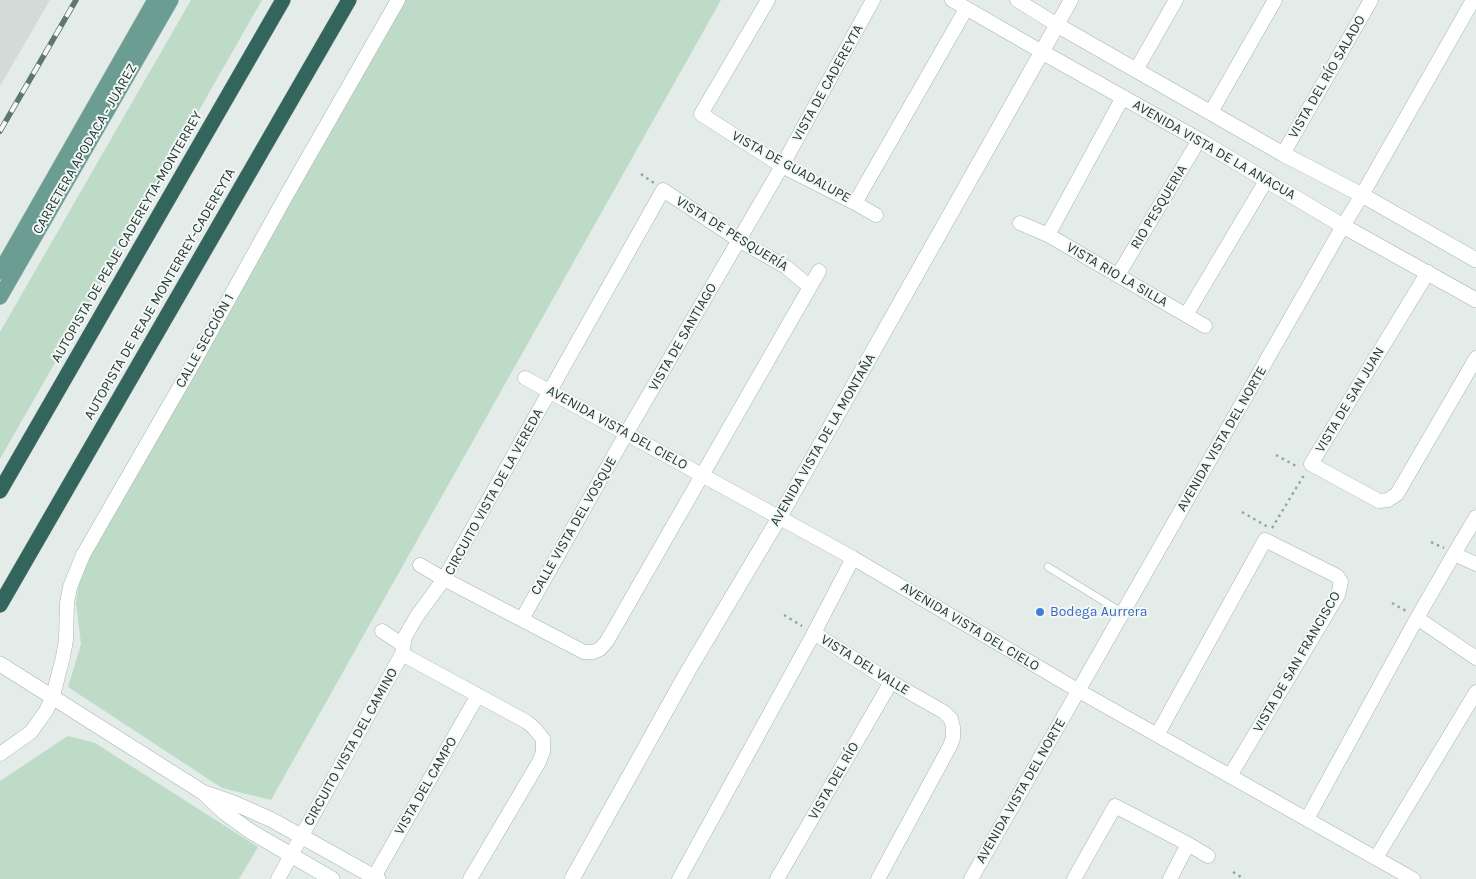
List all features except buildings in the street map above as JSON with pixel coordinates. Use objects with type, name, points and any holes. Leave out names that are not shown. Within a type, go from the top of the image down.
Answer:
[{"type":"highway","name":"AUTOPISTA DE PEAJE CADEREYTA-MONTERREY","points":[[0,491],[283,0]]},
{"type":"highway","name":"AUTOPISTA DE PEAJE MONTERREY-CADEREYTA","points":[[0,605],[349,0]]},
{"type":"main road","points":[[0,272],[155,0]]},
{"type":"main road","name":"CARRETERA APODACA - JUAREZ","points":[[0,297],[171,0]]},
{"type":"street","name":"CALLE SECCIÓN 1","points":[[0,754],[31,732],[46,711],[53,696],[66,640],[67,602],[70,587],[83,555],[398,0]]},
{"type":"street","name":"VISTA DE GUADALUPE","points":[[768,0],[701,114],[782,166],[855,203],[966,9]]},
{"type":"street","name":"VISTA DE CADEREYTA","points":[[740,241],[873,0]]},
{"type":"street","name":"AVENIDA VISTA DE LA ANACUA","points":[[952,0],[1199,140],[1342,226],[1476,300]]},
{"type":"street","points":[[1017,0],[1057,25],[1283,154],[1362,195],[1476,260]]},
{"type":"street","name":"AVENIDA VISTA DE LA MONTAÑA","points":[[572,879],[688,671],[779,518],[1071,0]]},
{"type":"street","points":[[1136,70],[1176,0]]},
{"type":"street","points":[[1211,112],[1275,0]]},
{"type":"street","name":"VISTA DEL RÍO SALADO","points":[[1283,154],[1371,0]]},
{"type":"street","name":"AVENIDA VISTA DEL NORTE","points":[[971,879],[1342,226],[1362,195],[1473,0]]},
{"type":"street","points":[[1048,235],[1123,97]]},
{"type":"street","name":"RIO PESQUERIA","points":[[1118,275],[1199,140]]},
{"type":"street","points":[[1186,315],[1267,180]]},
{"type":"street","name":"VISTA DE PESQUERÍA","points":[[550,392],[663,190],[740,241],[786,268],[810,287]]},
{"type":"street","points":[[855,203],[876,216]]},
{"type":"street","name":"VISTA RIO LA SILLA","points":[[1020,222],[1048,235],[1205,326]]},
{"type":"street","name":"VISTA DE SANTIAGO","points":[[626,434],[740,241]]},
{"type":"street","points":[[701,475],[819,271]]},
{"type":"street","name":"VISTA DE SAN JUAN","points":[[1428,272],[1308,468],[1379,502],[1388,500],[1397,494],[1476,358]]},
{"type":"street","name":"AVENIDA VISTA DEL CIELO","points":[[524,378],[853,558],[1079,691],[1413,879]]},
{"type":"street","name":"CIRCUITO VISTA DE LA VEREDA","points":[[550,392],[444,579],[575,649],[593,652],[600,649],[606,641],[701,475]]},
{"type":"street","name":"CALLE VISTA DEL VOSQUE","points":[[522,619],[626,434]]},
{"type":"street","points":[[1306,819],[1476,517]]},
{"type":"street","points":[[1157,735],[1268,534]]},
{"type":"street","name":"VISTA DE SAN FRANCISCO","points":[[1230,776],[1341,588],[1341,582],[1337,576],[1268,534]]},
{"type":"street","points":[[1454,554],[1476,564]]},
{"type":"street","points":[[814,632],[853,558]]},
{"type":"street","points":[[382,631],[403,649],[406,637],[417,616],[444,579],[420,566]]},
{"type":"street","points":[[1418,618],[1476,658]]},
{"type":"street","name":"VISTA DEL VALLE","points":[[679,879],[814,632],[891,682],[944,712],[951,719],[953,738],[950,746],[878,879]]},
{"type":"street","name":"CIRCUITO VISTA DEL CAMINO","points":[[278,879],[403,649],[478,695],[527,722],[539,733],[543,740],[544,746],[539,762],[470,879]]},
{"type":"street","points":[[0,664],[204,793],[236,821],[291,856],[332,879]]},
{"type":"street","name":"VISTA DEL RÍO","points":[[777,879],[891,682]]},
{"type":"street","points":[[1376,858],[1476,692]]},
{"type":"street","name":"VISTA DEL CAMPO","points":[[376,878],[478,695]]},
{"type":"street","points":[[204,793],[249,810],[376,878]]},
{"type":"street","points":[[1074,879],[1114,806],[1208,856]]},
{"type":"street","points":[[1170,879],[1188,844]]},
{"type":"lane","points":[[1048,567],[1123,613]]},
{"type":"path","points":[[1242,512],[1268,534],[1308,468],[1276,455]]},
{"type":"path","points":[[784,615],[814,632]]},
{"type":"path","points":[[1234,872],[1244,879]]},
{"type":"shaded area","points":[[0,0],[50,0],[0,86]]},
{"type":"green space","points":[[191,0],[262,0],[0,459],[0,332]]},
{"type":"green space","points":[[405,0],[721,0],[271,800],[222,788],[68,687],[81,644],[76,603],[81,570]]},
{"type":"green space","points":[[68,736],[95,743],[258,847],[239,879],[0,879],[0,781]]},
{"type":"railway","points":[[0,131],[76,0]]},
{"type":"place","name":"Bodega Aurrera","points":[[1040,612]]}]
